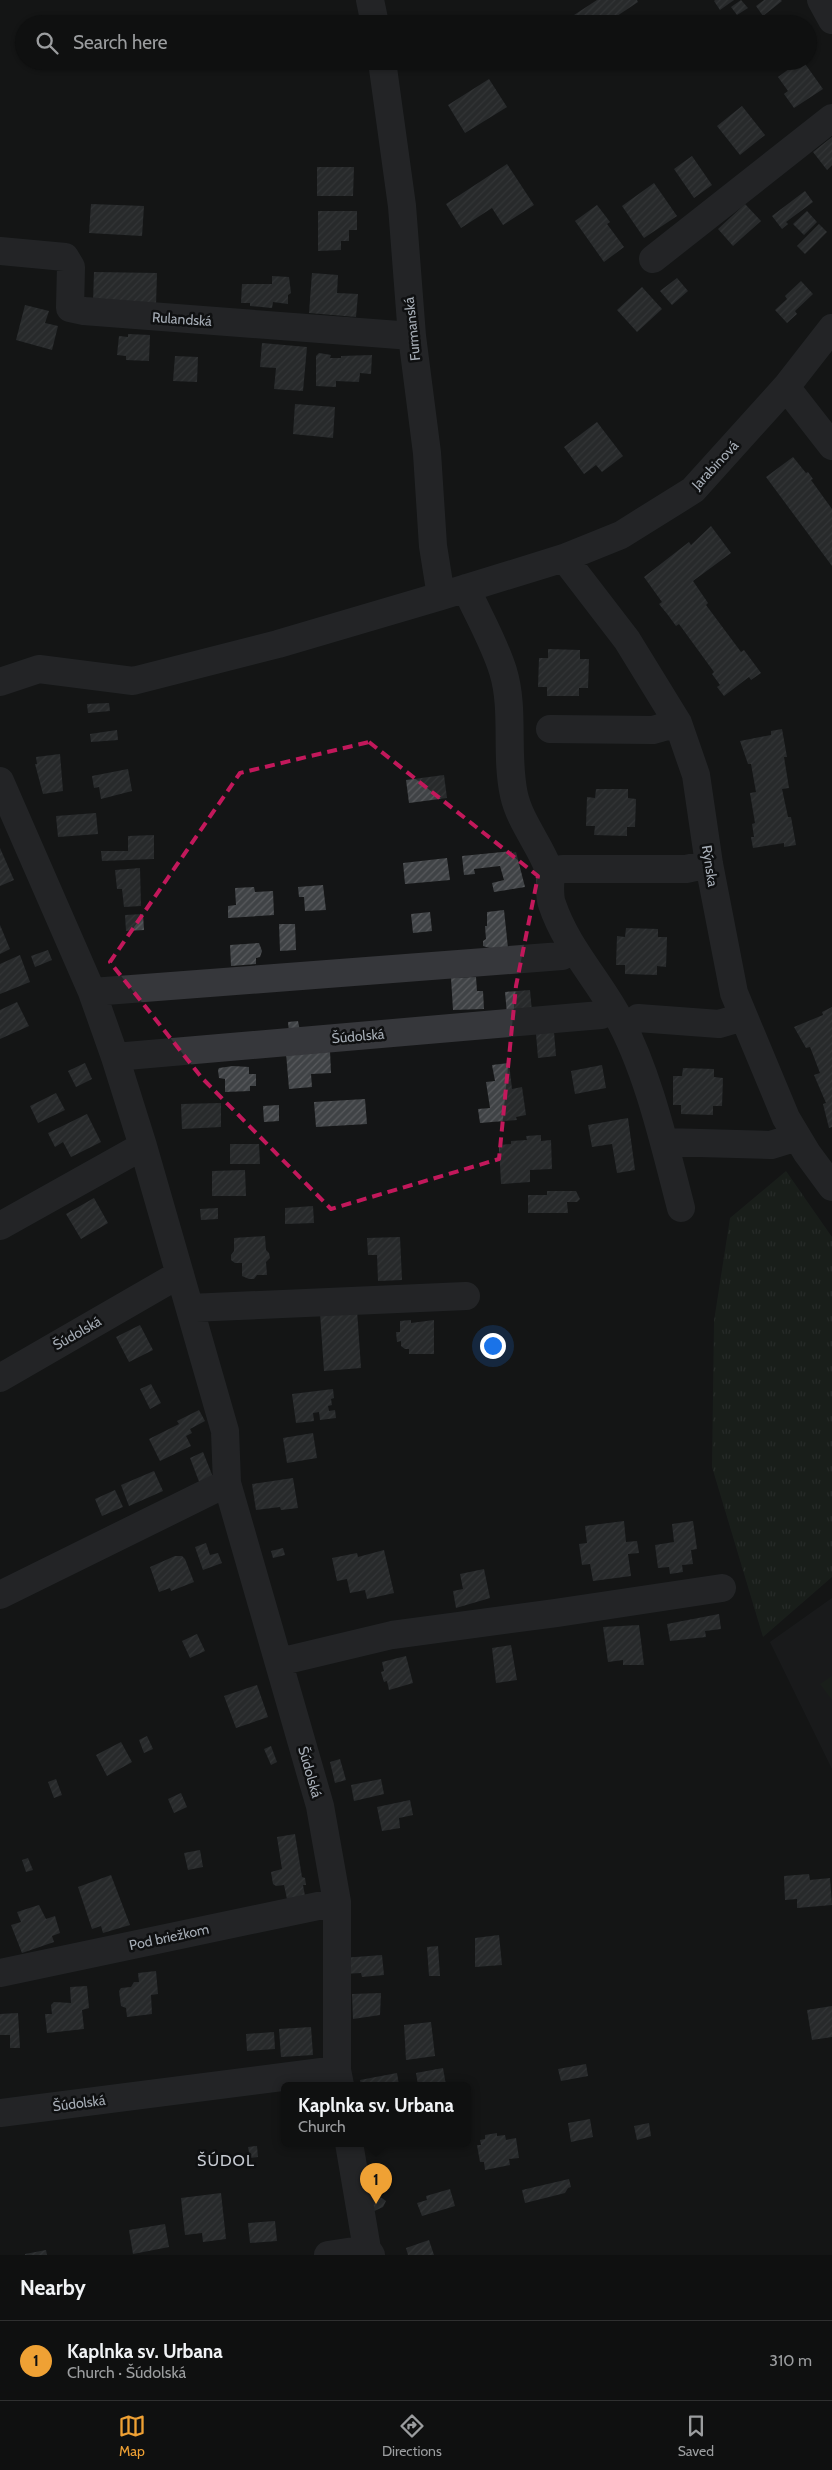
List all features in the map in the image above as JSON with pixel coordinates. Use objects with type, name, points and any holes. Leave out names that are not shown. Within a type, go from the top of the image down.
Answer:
[{"type":"street","points":[[370,0],[373,15]]},
{"type":"street","points":[[821,0],[832,20]]},
{"type":"street","name":"Furmanská","points":[[383,70],[402,206],[412,336],[427,453],[433,546],[453,592],[503,671],[508,695],[514,796],[550,872]]},
{"type":"street","points":[[653,259],[832,118]]},
{"type":"street","name":"Rulandská","points":[[0,251],[65,257],[71,267],[70,308],[84,311],[412,336]]},
{"type":"street","name":"Jarabinová","points":[[0,682],[39,670],[133,681],[278,644],[453,592],[564,558],[622,535],[694,490],[786,387],[832,328]]},
{"type":"street","points":[[786,387],[832,446]]},
{"type":"street","name":"Rýnska","points":[[564,558],[627,640],[678,723],[696,775],[709,864],[734,993],[786,1118],[832,1187]]},
{"type":"street","points":[[550,729],[653,730],[678,723]]},
{"type":"street","name":"Šúdolská","points":[[0,782],[92,992],[144,1146],[225,1431],[228,1483],[320,1806],[337,1902],[339,2078],[300,2082]]},
{"type":"street","points":[[681,1208],[664,1142],[635,1055],[617,1015],[581,962],[561,926],[551,902],[550,872],[563,869],[686,869],[709,864]]},
{"type":"street","points":[[92,992],[562,956]]},
{"type":"street","name":"Šúdolská","points":[[115,1057],[601,1015]]},
{"type":"street","points":[[638,1018],[719,1024],[743,1017]]},
{"type":"street","points":[[664,1142],[771,1145],[797,1137]]},
{"type":"street","points":[[0,1226],[144,1146]]},
{"type":"street","name":"Šúdolská","points":[[0,1378],[180,1274]]},
{"type":"street","points":[[190,1308],[466,1296]]},
{"type":"street","points":[[0,1595],[228,1483]]},
{"type":"street","points":[[279,1662],[392,1635],[722,1588]]},
{"type":"street","name":"Pod briežkom","points":[[0,1973],[337,1902]]},
{"type":"street","name":"Šúdolská","points":[[0,2113],[281,2084]]},
{"type":"street","points":[[328,2255],[369,2252],[350,2147]]},
{"type":"highlighted area","points":[[369,742],[538,876],[516,986],[499,1159],[331,1209],[202,1078],[110,962],[240,773]]},
{"type":"shaded area","points":[[832,1598],[832,1769],[770,1642]]},
{"type":"green space","points":[[786,1171],[832,1237],[832,1577],[763,1637],[712,1467],[714,1321],[730,1218]]},
{"type":"green space","points":[[832,1676],[832,1700],[820,1684]]},
{"type":"building","points":[[597,0],[637,0],[638,2],[618,15],[574,15]]},
{"type":"building","points":[[715,0],[734,0],[720,10]]},
{"type":"building","points":[[741,0],[748,8],[737,15],[731,7]]},
{"type":"building","points":[[764,0],[782,1],[764,15],[756,6]]},
{"type":"building","points":[[788,70],[809,70],[823,89],[794,108],[784,94],[788,91],[778,77]]},
{"type":"building","points":[[489,79],[507,107],[465,133],[448,105]]},
{"type":"building","points":[[742,106],[765,135],[740,155],[717,126]]},
{"type":"building","points":[[832,137],[832,165],[827,170],[813,152]]},
{"type":"building","points":[[692,156],[712,185],[694,198],[674,169]]},
{"type":"building","points":[[507,164],[534,205],[503,225],[492,208],[461,228],[446,204]]},
{"type":"building","points":[[317,167],[354,167],[353,196],[317,196]]},
{"type":"building","points":[[654,183],[677,216],[644,238],[622,206]]},
{"type":"building","points":[[805,191],[813,202],[786,222],[788,224],[782,229],[772,216]]},
{"type":"building","points":[[91,204],[144,206],[142,236],[89,233]]},
{"type":"building","points":[[745,204],[761,221],[733,246],[718,229]]},
{"type":"building","points":[[597,205],[610,222],[607,224],[624,247],[604,262],[575,221]]},
{"type":"building","points":[[318,211],[357,211],[357,230],[349,230],[349,241],[341,241],[341,250],[318,251]]},
{"type":"building","points":[[807,211],[817,222],[804,235],[793,224]]},
{"type":"building","points":[[819,224],[827,232],[805,254],[797,246]]},
{"type":"building","points":[[94,272],[157,273],[156,305],[93,303]]},
{"type":"building","points":[[312,273],[338,275],[337,293],[358,294],[356,317],[309,313]]},
{"type":"building","points":[[272,276],[289,277],[291,293],[288,295],[288,304],[273,302],[272,308],[250,306],[250,303],[241,303],[242,284],[272,284]]},
{"type":"building","points":[[677,278],[688,291],[672,305],[660,291]]},
{"type":"building","points":[[801,281],[813,294],[795,311],[797,314],[787,323],[775,310],[787,299],[785,296]]},
{"type":"building","points":[[642,287],[662,309],[637,332],[617,310]]},
{"type":"building","points":[[25,305],[49,311],[45,323],[58,326],[52,350],[16,340]]},
{"type":"building","points":[[128,334],[150,335],[149,361],[126,360],[126,356],[117,355],[119,336],[128,337]]},
{"type":"building","points":[[262,343],[307,347],[303,391],[274,389],[276,368],[260,367]]},
{"type":"building","points":[[319,353],[331,355],[330,358],[372,355],[371,374],[360,373],[359,382],[336,381],[336,387],[316,386],[316,356]]},
{"type":"building","points":[[175,356],[198,357],[197,382],[173,381]]},
{"type":"building","points":[[295,404],[335,407],[333,438],[293,434]]},
{"type":"building","points":[[597,422],[623,456],[602,472],[596,465],[584,474],[564,447]]},
{"type":"building","points":[[793,457],[806,473],[808,472],[813,479],[811,480],[832,509],[832,566],[766,477]]},
{"type":"building","points":[[711,526],[731,553],[693,581],[708,603],[706,605],[741,652],[744,650],[761,673],[751,680],[749,677],[724,696],[717,687],[720,685],[712,674],[714,672],[679,624],[676,626],[659,604],[662,602],[644,577],[689,542],[691,545]]},
{"type":"building","points":[[548,649],[580,650],[580,659],[589,659],[588,688],[579,688],[579,696],[547,696],[547,687],[538,687],[539,658],[548,658]]},
{"type":"building","points":[[109,703],[110,711],[88,713],[87,704]]},
{"type":"building","points":[[782,729],[787,757],[784,757],[789,788],[782,789],[788,817],[791,817],[796,845],[784,847],[784,843],[753,848],[751,837],[754,837],[752,824],[755,823],[750,793],[756,792],[751,764],[748,764],[740,741],[771,735],[771,731]]},
{"type":"building","points":[[117,730],[118,740],[91,742],[90,734]]},
{"type":"building","points":[[60,754],[63,791],[43,794],[35,764],[37,764],[36,757]]},
{"type":"building","points":[[128,769],[132,791],[101,799],[99,787],[94,788],[92,776]]},
{"type":"building","points":[[444,775],[447,798],[409,803],[406,780]]},
{"type":"building","points":[[596,789],[628,789],[628,798],[636,799],[635,827],[627,827],[627,836],[594,835],[595,826],[586,826],[587,797],[595,798]]},
{"type":"building","points":[[96,813],[98,834],[58,837],[56,816]]},
{"type":"building","points":[[154,835],[154,859],[102,861],[101,851],[128,851],[128,836]]},
{"type":"building","points":[[0,848],[14,880],[0,886]]},
{"type":"building","points":[[512,851],[512,853],[516,852],[525,887],[494,892],[492,883],[504,880],[500,866],[474,869],[475,874],[464,875],[462,856]]},
{"type":"building","points":[[447,858],[450,880],[405,884],[403,863]]},
{"type":"building","points":[[140,868],[141,906],[124,907],[122,889],[117,889],[115,870]]},
{"type":"building","points":[[323,885],[326,910],[305,911],[304,897],[299,897],[298,887]]},
{"type":"building","points":[[254,887],[255,892],[273,891],[274,915],[228,918],[228,906],[236,905],[235,888]]},
{"type":"building","points":[[504,910],[508,948],[483,946],[483,941],[486,939],[487,912]]},
{"type":"building","points":[[430,912],[432,931],[413,933],[411,914]]},
{"type":"building","points":[[143,914],[144,930],[126,931],[125,915]]},
{"type":"building","points":[[279,924],[295,924],[296,950],[280,951]]},
{"type":"building","points":[[0,925],[10,949],[0,954]]},
{"type":"building","points":[[626,928],[658,929],[658,937],[667,937],[666,967],[657,966],[657,975],[625,974],[625,965],[616,965],[617,936],[625,937]]},
{"type":"building","points":[[259,943],[262,951],[260,957],[256,958],[256,964],[231,966],[230,945]]},
{"type":"building","points":[[48,950],[52,960],[35,967],[31,956]]},
{"type":"building","points":[[20,955],[30,982],[0,994],[0,964]]},
{"type":"building","points":[[476,977],[477,991],[483,991],[484,1009],[453,1010],[451,978]]},
{"type":"building","points":[[530,990],[532,1012],[507,1014],[505,992]]},
{"type":"building","points":[[17,1002],[29,1026],[0,1039],[0,1010]]},
{"type":"building","points":[[832,1007],[832,1127],[829,1128],[823,1104],[826,1103],[814,1075],[820,1073],[810,1047],[806,1048],[794,1027],[823,1015],[822,1012]]},
{"type":"building","points":[[298,1021],[300,1031],[289,1033],[288,1022]]},
{"type":"building","points":[[554,1032],[556,1056],[538,1058],[536,1034]]},
{"type":"building","points":[[330,1051],[331,1073],[311,1074],[312,1087],[289,1089],[286,1053]]},
{"type":"building","points":[[85,1063],[92,1079],[76,1087],[68,1071]]},
{"type":"building","points":[[509,1063],[512,1089],[522,1087],[526,1115],[516,1117],[517,1120],[480,1123],[478,1109],[490,1108],[486,1082],[495,1081],[492,1065]]},
{"type":"building","points":[[602,1065],[606,1088],[575,1094],[571,1071]]},
{"type":"building","points":[[233,1066],[249,1067],[249,1074],[256,1074],[256,1086],[250,1086],[250,1091],[225,1092],[225,1079],[219,1078],[218,1070],[219,1068]]},
{"type":"building","points":[[683,1068],[714,1069],[714,1077],[723,1078],[722,1106],[713,1106],[713,1115],[681,1114],[681,1105],[673,1105],[673,1076],[682,1076]]},
{"type":"building","points":[[56,1093],[65,1110],[38,1123],[30,1106]]},
{"type":"building","points":[[365,1099],[367,1124],[316,1127],[314,1102]]},
{"type":"building","points":[[221,1103],[221,1127],[182,1129],[181,1104]]},
{"type":"building","points":[[279,1105],[279,1121],[264,1122],[263,1106]]},
{"type":"building","points":[[87,1114],[101,1142],[71,1157],[63,1142],[55,1147],[48,1133]]},
{"type":"building","points":[[628,1118],[635,1170],[617,1173],[612,1144],[592,1147],[588,1125]]},
{"type":"building","points":[[541,1135],[541,1141],[551,1140],[552,1169],[530,1170],[530,1182],[501,1184],[499,1145],[511,1144],[511,1141],[527,1140],[526,1136]]},
{"type":"building","points":[[230,1144],[259,1144],[260,1164],[230,1164]]},
{"type":"building","points":[[245,1170],[246,1196],[212,1196],[212,1171]]},
{"type":"building","points":[[547,1191],[576,1191],[580,1199],[577,1202],[567,1202],[568,1213],[528,1213],[528,1195],[547,1195]]},
{"type":"building","points":[[94,1198],[108,1223],[81,1239],[66,1214]]},
{"type":"building","points":[[313,1206],[314,1223],[285,1224],[285,1208]]},
{"type":"building","points":[[218,1208],[218,1219],[201,1220],[200,1209]]},
{"type":"building","points":[[265,1236],[266,1250],[270,1258],[266,1262],[267,1275],[257,1275],[254,1279],[242,1276],[242,1263],[235,1263],[231,1260],[231,1255],[234,1251],[234,1238]]},
{"type":"building","points":[[400,1237],[402,1280],[378,1281],[377,1255],[368,1255],[367,1238]]},
{"type":"building","points":[[357,1310],[361,1368],[324,1371],[320,1313]]},
{"type":"building","points":[[411,1320],[411,1323],[434,1320],[434,1354],[409,1354],[409,1349],[401,1346],[401,1341],[397,1342],[396,1332],[400,1332],[400,1321]]},
{"type":"building","points":[[140,1325],[153,1350],[129,1362],[116,1337]]},
{"type":"building","points":[[151,1384],[161,1403],[150,1409],[140,1389]]},
{"type":"building","points":[[333,1389],[334,1398],[331,1399],[332,1405],[328,1406],[329,1411],[335,1410],[336,1418],[320,1420],[319,1412],[313,1413],[314,1421],[296,1423],[292,1394]]},
{"type":"building","points":[[199,1410],[205,1421],[190,1429],[192,1433],[186,1436],[191,1446],[160,1461],[149,1439],[179,1424],[177,1421]]},
{"type":"building","points":[[313,1433],[317,1458],[287,1463],[283,1438]]},
{"type":"building","points":[[203,1452],[217,1487],[203,1492],[190,1458]]},
{"type":"building","points":[[154,1471],[163,1491],[129,1506],[121,1485]]},
{"type":"building","points":[[293,1478],[298,1508],[281,1510],[280,1507],[256,1510],[252,1484]]},
{"type":"building","points":[[115,1490],[123,1507],[102,1516],[95,1499]]},
{"type":"building","points":[[624,1521],[626,1542],[637,1541],[639,1553],[628,1554],[631,1576],[593,1581],[590,1564],[582,1565],[579,1544],[587,1543],[585,1526]]},
{"type":"building","points":[[693,1521],[697,1549],[691,1550],[693,1564],[682,1565],[683,1572],[670,1574],[669,1567],[658,1568],[655,1545],[674,1542],[672,1524]]},
{"type":"building","points":[[206,1543],[210,1555],[218,1553],[222,1563],[203,1570],[195,1547]]},
{"type":"building","points":[[283,1548],[285,1555],[273,1558],[271,1551]]},
{"type":"building","points":[[384,1550],[394,1593],[367,1599],[365,1590],[350,1593],[347,1579],[337,1581],[332,1558],[357,1553],[358,1557]]},
{"type":"building","points":[[175,1556],[182,1556],[185,1559],[194,1582],[171,1591],[170,1588],[159,1592],[150,1567]]},
{"type":"building","points":[[484,1569],[490,1598],[456,1608],[453,1591],[463,1589],[460,1574]]},
{"type":"building","points":[[719,1614],[721,1629],[705,1631],[706,1637],[670,1641],[667,1624]]},
{"type":"building","points":[[639,1625],[644,1665],[623,1665],[623,1660],[608,1662],[603,1627]]},
{"type":"building","points":[[197,1634],[205,1651],[190,1658],[182,1641]]},
{"type":"building","points":[[511,1645],[517,1680],[496,1683],[492,1648]]},
{"type":"building","points":[[406,1656],[413,1683],[389,1690],[387,1681],[384,1682],[381,1672],[384,1671],[382,1662]]},
{"type":"building","points":[[257,1685],[268,1717],[236,1728],[224,1696]]},
{"type":"building","points":[[147,1736],[153,1749],[144,1753],[139,1740]]},
{"type":"building","points":[[121,1742],[132,1762],[107,1776],[96,1755]]},
{"type":"building","points":[[271,1746],[277,1762],[271,1765],[264,1749]]},
{"type":"building","points":[[340,1759],[346,1780],[335,1783],[330,1762]]},
{"type":"building","points":[[56,1779],[62,1795],[54,1798],[48,1782]]},
{"type":"building","points":[[381,1779],[384,1794],[354,1801],[351,1785]]},
{"type":"building","points":[[181,1793],[187,1807],[174,1813],[168,1799]]},
{"type":"building","points":[[410,1800],[413,1815],[399,1818],[400,1828],[382,1831],[377,1807]]},
{"type":"building","points":[[295,1834],[302,1877],[305,1878],[306,1885],[303,1885],[305,1896],[287,1899],[284,1885],[276,1886],[273,1884],[271,1872],[282,1869],[277,1837]]},
{"type":"building","points":[[200,1850],[203,1867],[188,1870],[184,1853]]},
{"type":"building","points":[[28,1858],[33,1870],[26,1872],[22,1860]]},
{"type":"building","points":[[809,1874],[810,1880],[830,1878],[832,1905],[797,1908],[797,1899],[785,1900],[784,1876]]},
{"type":"building","points":[[111,1875],[130,1925],[103,1933],[101,1926],[92,1929],[78,1887]]},
{"type":"building","points":[[39,1905],[46,1919],[55,1916],[60,1933],[52,1936],[54,1942],[22,1953],[11,1925],[21,1922],[17,1912]]},
{"type":"building","points":[[499,1935],[502,1965],[475,1967],[475,1938]]},
{"type":"building","points":[[438,1946],[440,1976],[429,1976],[427,1947]]},
{"type":"building","points":[[382,1955],[384,1975],[362,1977],[361,1973],[343,1974],[342,1958]]},
{"type":"building","points":[[156,1971],[158,1994],[151,1995],[152,2014],[127,2017],[126,2008],[121,2006],[119,1991],[121,1988],[131,1987],[134,1982],[139,1982],[138,1973]]},
{"type":"building","points":[[87,1986],[89,2008],[82,2010],[84,2029],[47,2033],[45,2014],[52,2014],[51,2005],[54,2002],[71,2003],[70,1987]]},
{"type":"building","points":[[381,1993],[380,2015],[353,2019],[352,1994]]},
{"type":"building","points":[[832,2006],[832,2037],[812,2040],[807,2010]]},
{"type":"building","points":[[18,2013],[20,2048],[10,2048],[10,2035],[0,2035],[0,2014]]},
{"type":"building","points":[[431,2022],[435,2056],[406,2060],[404,2025]]},
{"type":"building","points":[[311,2027],[313,2055],[281,2057],[279,2029]]},
{"type":"building","points":[[274,2032],[275,2049],[247,2051],[246,2034]]},
{"type":"building","points":[[586,2064],[588,2076],[561,2081],[558,2069]]},
{"type":"building","points":[[443,2068],[445,2082],[418,2082],[416,2073]]},
{"type":"building","points":[[397,2073],[398,2082],[360,2082],[360,2080]]},
{"type":"building","points":[[590,2119],[593,2137],[571,2142],[568,2123]]},
{"type":"building","points":[[649,2123],[651,2136],[637,2140],[634,2126]]},
{"type":"building","points":[[497,2133],[497,2136],[505,2135],[506,2140],[516,2138],[519,2158],[509,2159],[510,2165],[485,2170],[484,2162],[480,2162],[477,2145],[481,2145],[480,2140],[485,2139],[485,2135]]},
{"type":"building","points":[[257,2146],[258,2157],[250,2158],[248,2147]]},
{"type":"building","points":[[569,2179],[571,2187],[565,2193],[525,2203],[522,2190]]},
{"type":"building","points":[[450,2189],[455,2206],[422,2216],[417,2203],[427,2200],[426,2196]]},
{"type":"building","points":[[221,2193],[226,2239],[203,2242],[202,2233],[185,2235],[181,2198]]},
{"type":"building","points":[[379,2196],[386,2201],[383,2207],[370,2213],[366,2201]]},
{"type":"building","points":[[275,2221],[277,2241],[250,2243],[248,2223]]},
{"type":"building","points":[[165,2224],[169,2247],[133,2254],[129,2230]]},
{"type":"building","points":[[429,2240],[434,2255],[408,2255],[406,2248]]},
{"type":"building","points":[[46,2250],[47,2255],[25,2255],[25,2254]]},
{"type":"place","name":"Kaplnka sv. Urbana","points":[[376,2204]]},
{"type":"district","name":"ŠÚDOL","points":[[226,2160]]}]
